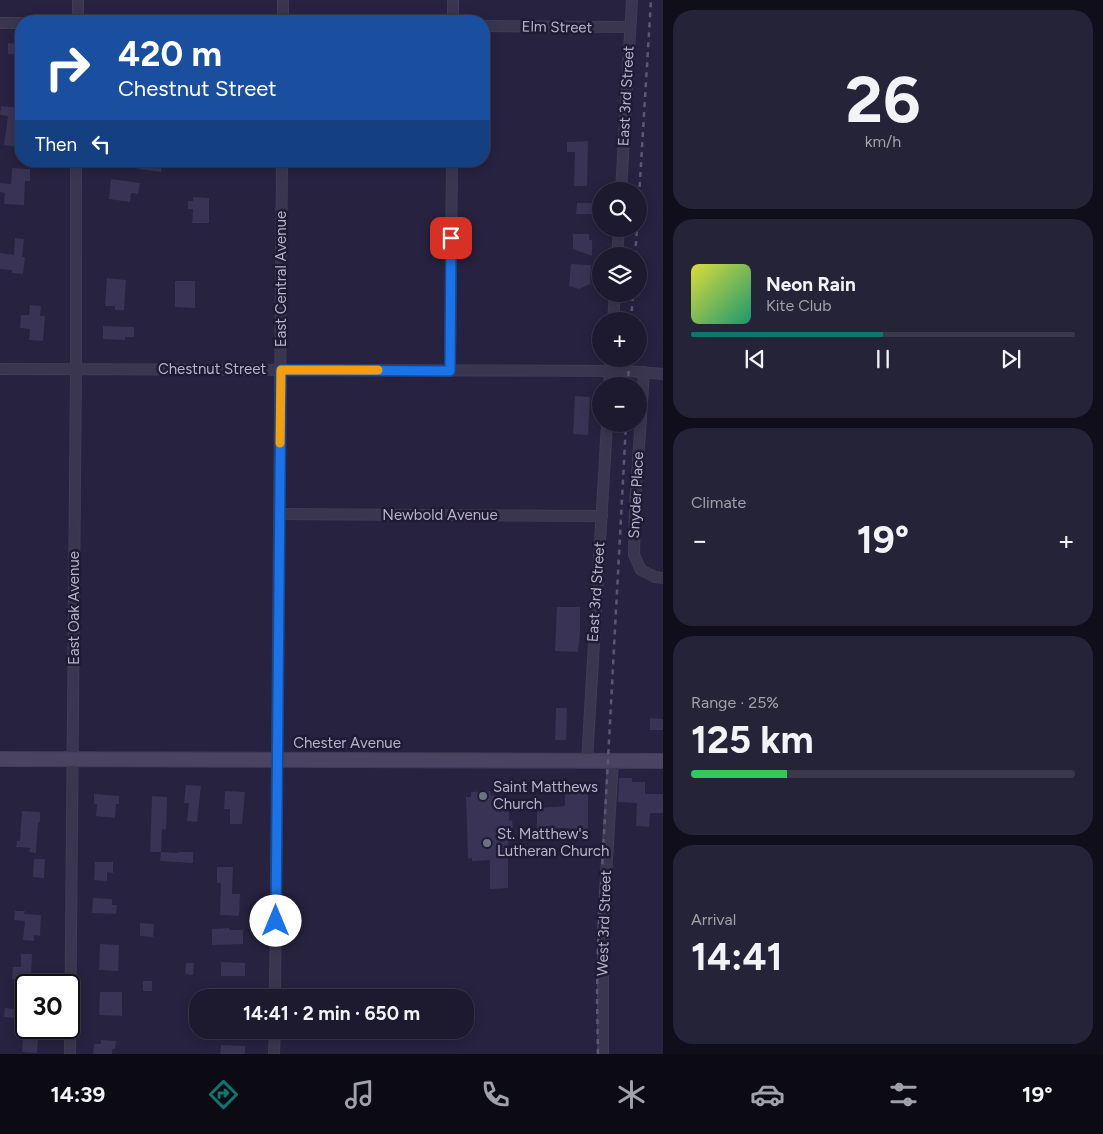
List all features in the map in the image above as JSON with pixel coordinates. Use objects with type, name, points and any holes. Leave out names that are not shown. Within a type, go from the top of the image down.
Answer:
[{"type":"main road","name":"Chester Avenue","points":[[0,759],[663,761]]},
{"type":"street","points":[[78,0],[78,15]]},
{"type":"street","points":[[283,0],[283,15]]},
{"type":"street","points":[[453,0],[453,15]]},
{"type":"street","name":"East 3rd Street","points":[[621,182],[632,0]]},
{"type":"street","points":[[0,23],[15,23]]},
{"type":"street","name":"Elm Street","points":[[490,26],[630,28]]},
{"type":"street","name":"East Oak Avenue","points":[[70,1054],[76,167]]},
{"type":"street","name":"East Central Avenue","points":[[275,989],[282,167]]},
{"type":"street","points":[[450,371],[452,167]]},
{"type":"street","points":[[610,367],[610,377]]},
{"type":"street","name":"Chestnut Street","points":[[0,369],[610,371],[663,374]]},
{"type":"street","name":"Snyder Place","points":[[644,372],[635,507],[634,555],[641,570],[659,577]]},
{"type":"street","name":"East 3rd Street","points":[[587,761],[607,432]]},
{"type":"street","name":"Newbold Avenue","points":[[279,514],[602,516]]},
{"type":"street","name":"West 3rd Street","points":[[603,1054],[603,925],[613,761]]},
{"type":"street","points":[[274,1054],[275,1039]]},
{"type":"building","points":[[8,43],[15,44],[15,55],[8,54]]},
{"type":"building","points":[[1,106],[15,107],[15,146],[4,145],[8,116],[0,115]]},
{"type":"building","points":[[588,141],[587,186],[574,186],[575,152],[567,152],[567,142]]},
{"type":"building","points":[[139,167],[161,167],[161,172],[139,169]]},
{"type":"building","points":[[12,168],[30,169],[30,181],[25,181],[24,205],[4,204],[5,193],[0,192],[0,183],[11,184]]},
{"type":"building","points":[[111,179],[140,183],[138,194],[131,193],[130,202],[109,199]]},
{"type":"building","points":[[193,197],[209,198],[209,223],[192,223],[193,209],[188,209],[188,201],[193,201]]},
{"type":"building","points":[[577,203],[592,203],[592,214],[576,214]]},
{"type":"building","points":[[573,234],[589,234],[589,240],[592,240],[592,256],[573,249]]},
{"type":"building","points":[[15,238],[24,239],[22,257],[25,257],[23,274],[12,273],[12,270],[0,269],[0,253],[14,255]]},
{"type":"building","points":[[571,264],[591,265],[590,284],[579,289],[569,286]]},
{"type":"building","points":[[107,278],[126,280],[124,310],[115,310],[115,306],[105,306]]},
{"type":"building","points":[[175,281],[195,281],[195,308],[175,307]]},
{"type":"building","points":[[30,305],[41,306],[40,316],[45,316],[43,341],[29,340],[30,329],[20,328],[21,315],[29,315]]},
{"type":"building","points":[[103,326],[134,327],[134,337],[125,337],[125,340],[103,339]]},
{"type":"building","points":[[575,396],[590,397],[588,435],[573,434]]},
{"type":"building","points":[[557,607],[580,607],[578,652],[555,651]]},
{"type":"building","points":[[556,708],[567,708],[566,740],[555,740]]},
{"type":"building","points":[[650,718],[663,719],[663,730],[650,730]]},
{"type":"building","points":[[619,778],[632,778],[632,782],[645,782],[645,794],[663,794],[663,813],[650,813],[649,827],[636,826],[637,803],[618,802]]},
{"type":"building","points":[[565,784],[588,784],[588,838],[565,838],[565,828],[537,828],[537,808],[565,806]]},
{"type":"building","points":[[186,785],[201,786],[197,822],[187,821],[189,803],[184,803]]},
{"type":"building","points":[[225,791],[245,792],[242,824],[230,824],[230,809],[224,809]]},
{"type":"building","name":"St. Matthew's Lutheran Church","points":[[490,791],[491,796],[494,795],[496,810],[509,809],[509,821],[512,820],[513,828],[509,828],[510,842],[508,842],[508,888],[490,889],[490,860],[472,861],[472,858],[468,859],[466,797],[471,797],[471,792]]},
{"type":"building","points":[[94,794],[119,796],[119,804],[116,804],[115,818],[96,816],[97,804],[94,804]]},
{"type":"building","points":[[152,796],[167,797],[166,830],[162,829],[161,852],[150,852]]},
{"type":"building","points":[[22,811],[40,812],[36,853],[29,852],[30,848],[16,847],[17,841],[20,841]]},
{"type":"building","points":[[161,852],[193,852],[193,863],[160,861]]},
{"type":"building","points":[[34,859],[45,859],[44,878],[33,877]]},
{"type":"building","points":[[95,862],[113,862],[113,873],[107,872],[107,881],[94,880]]},
{"type":"building","points":[[217,867],[233,867],[232,894],[240,894],[239,916],[220,915],[221,883],[217,883]]},
{"type":"building","points":[[93,898],[112,899],[112,905],[117,905],[116,914],[92,913]]},
{"type":"building","points":[[15,911],[25,911],[24,914],[41,915],[40,936],[34,935],[34,941],[23,940],[25,921],[14,920]]},
{"type":"building","points":[[140,923],[154,924],[153,937],[140,936]]},
{"type":"building","points":[[229,928],[229,930],[243,930],[243,944],[212,945],[212,929]]},
{"type":"building","points":[[100,944],[119,945],[118,971],[99,970]]},
{"type":"building","points":[[21,954],[32,954],[31,974],[15,974],[15,979],[12,979],[13,967],[21,967]]},
{"type":"building","points":[[221,962],[245,963],[245,976],[221,976]]},
{"type":"building","points":[[186,963],[194,963],[193,975],[185,974]]},
{"type":"building","points":[[143,981],[152,981],[152,991],[143,991]]},
{"type":"building","points":[[100,992],[122,992],[122,1016],[99,1015]]},
{"type":"building","points":[[5,1008],[15,1009],[15,1018],[4,1017]]},
{"type":"building","points":[[23,1039],[38,1039],[37,1053],[22,1052]]},
{"type":"building","points":[[101,1040],[116,1041],[112,1054],[93,1054],[94,1044],[101,1044]]},
{"type":"building","points":[[221,1045],[245,1046],[245,1054],[220,1054]]},
{"type":"railway","points":[[640,182],[651,0]]},
{"type":"railway","points":[[636,237],[636,247]]},
{"type":"railway","points":[[632,302],[632,312]]},
{"type":"railway","points":[[628,377],[629,367]]},
{"type":"railway","points":[[598,1054],[598,946],[626,432]]},
{"type":"slow traffic","points":[[280,443],[281,370],[378,370]]},
{"type":"place","name":"Saint Matthews Church","points":[[483,796]]},
{"type":"place","name":"St. Matthew's Lutheran Church","points":[[487,843]]},
{"type":"route","points":[[276,921],[281,370],[450,371],[451,238]]}]
